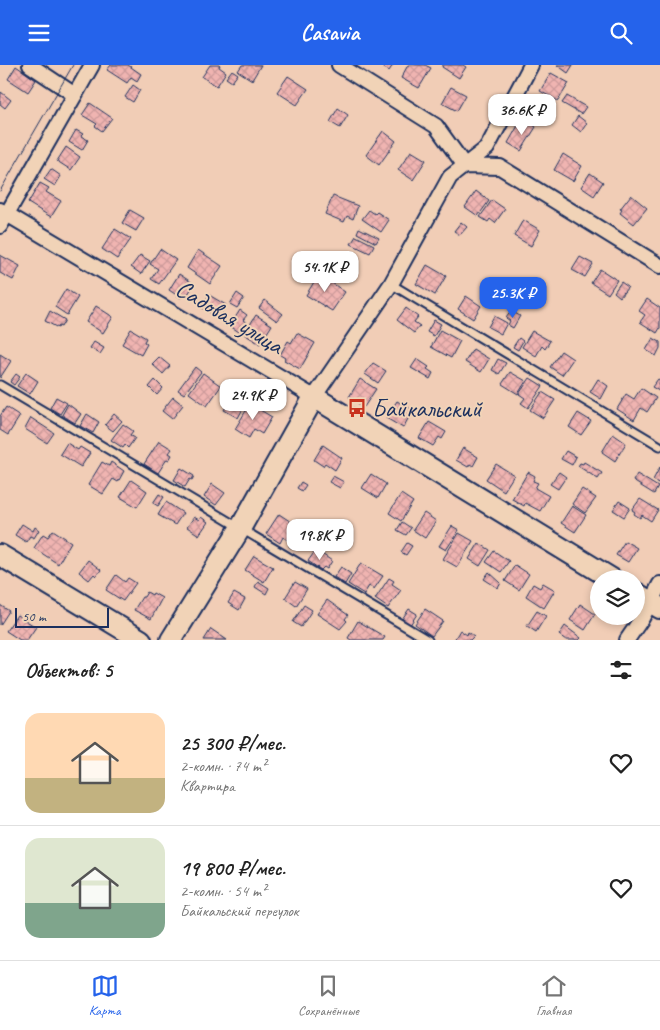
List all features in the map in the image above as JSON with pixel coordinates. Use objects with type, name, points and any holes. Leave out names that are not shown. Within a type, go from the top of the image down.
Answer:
[{"type":"main road","points":[[171,640],[241,527],[314,397]]},
{"type":"main road","name":"Садовая улица","points":[[314,397],[597,570]]},
{"type":"main road","points":[[0,555],[141,640]]},
{"type":"street","points":[[30,65],[75,95]]},
{"type":"street","points":[[2,217],[92,65]]},
{"type":"street","points":[[339,65],[436,126],[465,166]]},
{"type":"street","points":[[314,397],[391,285],[450,177],[488,148],[531,65]]},
{"type":"street","points":[[465,166],[500,167],[660,266]]},
{"type":"street","name":"Садовая улица","points":[[2,217],[314,397]]},
{"type":"street","points":[[627,640],[660,584]]},
{"type":"lane","points":[[391,285],[660,446]]},
{"type":"lane","points":[[0,385],[428,640]]},
{"type":"building","points":[[111,65],[128,65],[141,74],[137,81],[131,77],[127,83],[107,70]]},
{"type":"building","points":[[210,65],[220,65],[219,67],[226,72],[217,86],[202,77]]},
{"type":"building","points":[[242,65],[261,65],[252,80],[238,71]]},
{"type":"building","points":[[379,65],[393,65],[389,71]]},
{"type":"building","points":[[408,65],[425,65],[431,68],[419,88],[401,78]]},
{"type":"building","points":[[443,65],[463,65],[466,67],[459,78],[442,67]]},
{"type":"building","points":[[557,65],[573,65],[568,73]]},
{"type":"building","points":[[16,66],[36,80],[28,92],[8,79]]},
{"type":"building","points":[[232,70],[238,74],[232,82],[226,78]]},
{"type":"building","points":[[551,73],[569,83],[558,101],[540,91]]},
{"type":"building","points":[[288,76],[308,89],[297,105],[277,92]]},
{"type":"building","points":[[133,85],[140,90],[133,102],[125,97]]},
{"type":"building","points":[[451,87],[466,95],[457,111],[442,103]]},
{"type":"building","points":[[1,92],[11,100],[5,108],[0,104]]},
{"type":"building","points":[[567,96],[586,107],[581,114],[562,103]]},
{"type":"building","points":[[536,98],[546,105],[538,119],[527,112]]},
{"type":"building","points":[[90,103],[112,118],[102,131],[95,126],[97,124],[82,115]]},
{"type":"building","points":[[338,108],[348,115],[340,128],[330,122]]},
{"type":"building","points":[[578,116],[587,123],[581,132],[572,125]]},
{"type":"building","points":[[520,122],[527,126],[529,122],[536,127],[521,151],[508,143]]},
{"type":"building","points":[[76,130],[88,140],[82,150],[69,142]]},
{"type":"building","points":[[383,131],[396,141],[379,165],[366,155]]},
{"type":"building","points":[[66,147],[80,157],[71,170],[57,161]]},
{"type":"building","points":[[411,151],[426,160],[413,180],[398,170]]},
{"type":"building","points":[[563,154],[582,166],[573,181],[554,170]]},
{"type":"building","points":[[51,169],[61,176],[55,186],[44,179]]},
{"type":"building","points":[[590,173],[603,182],[594,196],[581,187]]},
{"type":"building","points":[[40,183],[49,188],[46,192],[61,201],[51,217],[28,203]]},
{"type":"building","points":[[476,191],[489,201],[478,216],[465,207]]},
{"type":"building","points":[[631,195],[647,208],[634,224],[620,213],[622,210],[620,209]]},
{"type":"building","points":[[333,196],[358,206],[353,219],[347,216],[344,222],[325,214]]},
{"type":"building","points":[[492,200],[505,209],[495,223],[490,219],[488,222],[480,217]]},
{"type":"building","points":[[130,210],[144,218],[136,231],[122,223]]},
{"type":"building","points":[[369,210],[375,214],[377,212],[389,220],[381,232],[362,219]]},
{"type":"building","points":[[523,220],[540,230],[531,246],[514,236]]},
{"type":"building","points":[[461,222],[467,227],[460,235],[454,231]]},
{"type":"building","points":[[359,228],[379,238],[376,243],[357,233]]},
{"type":"building","points":[[115,229],[131,239],[117,259],[102,249]]},
{"type":"building","points":[[356,236],[374,245],[370,253],[351,244]]},
{"type":"building","points":[[160,249],[176,260],[159,284],[151,279],[158,269],[150,264]]},
{"type":"building","points":[[198,250],[222,266],[210,284],[187,268]]},
{"type":"building","points":[[0,255],[20,266],[13,280],[0,273]]},
{"type":"building","points":[[140,255],[150,261],[141,274],[131,267]]},
{"type":"building","points":[[580,257],[593,264],[585,277],[572,270]]},
{"type":"building","points":[[427,265],[446,276],[435,295],[416,284]]},
{"type":"building","points":[[600,269],[617,280],[608,294],[591,283]]},
{"type":"building","points":[[179,274],[194,284],[187,296],[184,294],[181,298],[169,290]]},
{"type":"building","points":[[319,274],[345,292],[332,311],[306,295]]},
{"type":"building","points":[[621,282],[628,287],[620,297],[614,292]]},
{"type":"building","points":[[66,289],[78,297],[67,315],[55,307]]},
{"type":"building","points":[[237,293],[244,298],[237,308],[230,304]]},
{"type":"building","points":[[209,295],[226,305],[219,318],[201,307]]},
{"type":"building","points":[[466,296],[481,306],[473,319],[458,309]]},
{"type":"building","points":[[647,299],[660,308],[660,328],[657,333],[640,322],[645,315],[639,311]]},
{"type":"building","points":[[265,300],[283,314],[277,321],[259,308]]},
{"type":"building","points":[[96,306],[113,317],[103,333],[86,322]]},
{"type":"building","points":[[406,308],[418,317],[414,322],[420,326],[414,333],[397,320]]},
{"type":"building","points":[[240,310],[247,315],[243,320],[248,324],[242,334],[230,326]]},
{"type":"building","points":[[50,311],[65,320],[61,327],[59,326],[58,328],[45,321]]},
{"type":"building","points":[[511,311],[520,316],[513,328],[508,325],[510,321],[506,318]]},
{"type":"building","points":[[256,315],[272,325],[260,344],[244,334]]},
{"type":"building","points":[[494,316],[507,323],[501,334],[488,327]]},
{"type":"building","points":[[434,320],[441,324],[434,336],[427,332]]},
{"type":"building","points":[[131,329],[146,338],[144,342],[147,344],[141,355],[122,344]]},
{"type":"building","points":[[440,330],[460,341],[451,358],[431,347]]},
{"type":"building","points":[[532,331],[550,341],[545,349],[542,346],[536,356],[522,347]]},
{"type":"building","points":[[297,333],[315,343],[300,369],[284,360],[285,358],[280,355],[288,341],[291,343]]},
{"type":"building","points":[[519,338],[523,341],[518,350],[513,347]]},
{"type":"building","points":[[653,338],[660,342],[660,348],[656,356],[646,350]]},
{"type":"building","points":[[94,342],[104,348],[100,354],[90,348]]},
{"type":"building","points":[[473,349],[489,359],[481,372],[465,362]]},
{"type":"building","points":[[561,351],[573,359],[562,375],[550,367]]},
{"type":"building","points":[[0,354],[11,361],[0,378]]},
{"type":"building","points":[[159,357],[170,366],[163,374],[152,364]]},
{"type":"building","points":[[417,359],[429,367],[427,369],[433,373],[430,379],[411,368]]},
{"type":"building","points":[[498,359],[506,363],[499,374],[492,370]]},
{"type":"building","points":[[373,363],[386,371],[378,383],[365,374]]},
{"type":"building","points":[[195,367],[201,372],[184,394],[178,390]]},
{"type":"building","points":[[510,372],[526,381],[518,394],[502,384]]},
{"type":"building","points":[[26,373],[38,381],[30,394],[17,386]]},
{"type":"building","points":[[203,373],[221,386],[207,406],[189,393]]},
{"type":"building","points":[[16,374],[20,377],[14,385],[10,382]]},
{"type":"building","points":[[530,378],[543,386],[528,408],[521,403],[525,398],[519,394]]},
{"type":"building","points":[[360,379],[376,389],[364,407],[349,397]]},
{"type":"building","points":[[598,379],[608,386],[601,399],[590,392]]},
{"type":"building","points":[[658,379],[660,380],[659,391],[652,387]]},
{"type":"building","points":[[155,380],[163,388],[157,395],[149,387]]},
{"type":"building","points":[[641,388],[656,398],[647,412],[641,408],[634,420],[617,409],[626,394],[634,399]]},
{"type":"building","points":[[542,392],[555,400],[543,418],[530,410]]},
{"type":"building","points":[[233,395],[246,403],[238,418],[224,410]]},
{"type":"building","points":[[56,397],[67,403],[60,414],[50,408]]},
{"type":"building","points":[[173,397],[183,405],[172,419],[162,411]]},
{"type":"building","points":[[397,401],[413,410],[403,428],[386,418]]},
{"type":"building","points":[[68,404],[81,414],[75,423],[62,415]]},
{"type":"building","points":[[250,404],[272,417],[262,434],[254,429],[249,438],[235,429]]},
{"type":"building","points":[[6,407],[20,416],[8,435],[0,430],[0,416]]},
{"type":"building","points":[[578,413],[591,421],[581,435],[569,427]]},
{"type":"building","points":[[87,414],[99,422],[93,433],[80,426]]},
{"type":"building","points":[[114,414],[122,421],[113,431],[105,425]]},
{"type":"building","points":[[31,418],[54,433],[47,443],[25,429]]},
{"type":"building","points":[[429,422],[446,432],[442,439],[439,437],[433,446],[419,438]]},
{"type":"building","points":[[123,424],[133,431],[130,435],[135,438],[128,448],[125,445],[123,448],[111,440]]},
{"type":"building","points":[[613,434],[626,443],[615,461],[602,452]]},
{"type":"building","points":[[159,441],[172,449],[169,453],[172,455],[158,473],[144,464]]},
{"type":"building","points":[[67,443],[78,450],[80,447],[90,453],[81,467],[60,454]]},
{"type":"building","points":[[323,445],[342,458],[335,470],[325,463],[323,466],[314,460]]},
{"type":"building","points":[[463,448],[478,457],[473,466],[470,464],[468,467],[456,460]]},
{"type":"building","points":[[566,451],[576,457],[572,465],[561,459]]},
{"type":"building","points":[[102,462],[109,466],[111,462],[124,471],[118,482],[113,479],[103,494],[88,485]]},
{"type":"building","points":[[584,462],[602,473],[598,479],[578,466]]},
{"type":"building","points":[[496,464],[514,475],[504,491],[486,479]]},
{"type":"building","points":[[660,467],[660,484],[653,480]]},
{"type":"building","points":[[181,468],[194,476],[185,487],[174,480]]},
{"type":"building","points":[[528,472],[535,476],[533,481],[538,483],[535,488],[549,496],[540,511],[525,503],[524,506],[512,499]]},
{"type":"building","points":[[559,472],[566,477],[558,489],[550,484]]},
{"type":"building","points":[[371,474],[386,484],[378,498],[362,488]]},
{"type":"building","points":[[637,474],[658,487],[654,494],[633,481]]},
{"type":"building","points":[[333,476],[344,482],[340,488],[329,482]]},
{"type":"building","points":[[131,480],[147,491],[137,507],[120,497]]},
{"type":"building","points":[[301,482],[306,485],[302,491],[297,488]]},
{"type":"building","points":[[212,484],[225,493],[216,505],[204,497]]},
{"type":"building","points":[[582,489],[596,498],[585,513],[572,504]]},
{"type":"building","points":[[159,494],[164,497],[158,506],[153,503]]},
{"type":"building","points":[[401,494],[413,502],[401,521],[389,513]]},
{"type":"building","points":[[640,499],[658,510],[651,521],[642,515],[640,518],[632,510]]},
{"type":"building","points":[[619,501],[630,508],[624,517],[613,510]]},
{"type":"building","points":[[166,502],[183,513],[175,525],[158,515]]},
{"type":"building","points":[[572,506],[586,515],[575,532],[561,523]]},
{"type":"building","points":[[424,513],[436,521],[425,538],[413,530]]},
{"type":"building","points":[[279,514],[305,531],[294,549],[289,546],[292,543],[283,537],[280,543],[266,534]]},
{"type":"building","points":[[194,517],[199,520],[201,517],[208,522],[199,535],[187,527]]},
{"type":"building","points":[[402,522],[411,528],[406,535],[397,530]]},
{"type":"building","points":[[22,524],[33,531],[35,527],[39,530],[34,538],[30,536],[26,542],[15,535]]},
{"type":"building","points":[[452,526],[459,530],[446,550],[439,546]]},
{"type":"building","points":[[53,530],[71,542],[58,564],[34,548],[43,534],[48,537]]},
{"type":"building","points":[[459,533],[473,541],[457,567],[443,559]]},
{"type":"building","points":[[625,541],[637,548],[628,562],[616,555]]},
{"type":"building","points":[[407,543],[412,546],[406,555],[401,552]]},
{"type":"building","points":[[479,543],[490,550],[480,566],[469,559]]},
{"type":"building","points":[[316,550],[332,561],[327,569],[324,567],[321,570],[308,561]]},
{"type":"building","points":[[494,551],[509,561],[501,572],[486,562]]},
{"type":"building","points":[[254,556],[273,567],[264,582],[245,570]]},
{"type":"building","points":[[88,560],[101,570],[89,580],[79,572]]},
{"type":"building","points":[[361,563],[383,576],[374,589],[369,586],[364,594],[348,584]]},
{"type":"building","points":[[515,565],[529,574],[519,590],[505,581]]},
{"type":"building","points":[[341,567],[351,574],[345,584],[334,577]]},
{"type":"building","points":[[489,572],[501,583],[498,588],[484,579]]},
{"type":"building","points":[[116,575],[125,582],[128,578],[136,583],[123,601],[106,590]]},
{"type":"building","points":[[389,578],[394,581],[392,584],[401,590],[388,608],[375,599]]},
{"type":"building","points":[[258,581],[269,588],[266,594],[255,587]]},
{"type":"building","points":[[295,582],[307,589],[296,606],[285,598]]},
{"type":"building","points":[[543,583],[555,590],[544,608],[526,596],[533,584],[540,588]]},
{"type":"building","points":[[147,592],[162,598],[151,619],[134,610]]},
{"type":"building","points":[[234,593],[245,599],[239,610],[228,603]]},
{"type":"building","points":[[327,600],[348,615],[345,619],[347,621],[340,629],[317,614]]},
{"type":"building","points":[[580,604],[590,611],[590,622],[585,630],[570,620]]},
{"type":"building","points":[[0,605],[9,611],[0,625]]},
{"type":"building","points":[[304,605],[312,610],[301,627],[293,622]]},
{"type":"building","points":[[409,609],[417,614],[410,625],[402,619]]},
{"type":"building","points":[[425,609],[443,621],[432,636],[415,624]]},
{"type":"building","points":[[537,611],[546,616],[536,632],[527,626]]},
{"type":"building","points":[[17,615],[36,627],[27,640],[20,640],[6,631]]},
{"type":"building","points":[[358,621],[385,637],[383,640],[351,640],[348,638]]},
{"type":"building","points":[[565,626],[581,638],[579,640],[566,640],[559,635]]},
{"type":"building","points":[[211,629],[227,640],[204,640]]},
{"type":"building","points":[[460,630],[467,635],[468,632],[474,636],[470,640],[454,640]]},
{"type":"tram line","points":[[0,191],[73,65]]},
{"type":"place","name":"Байкальский","points":[[357,408]]}]
